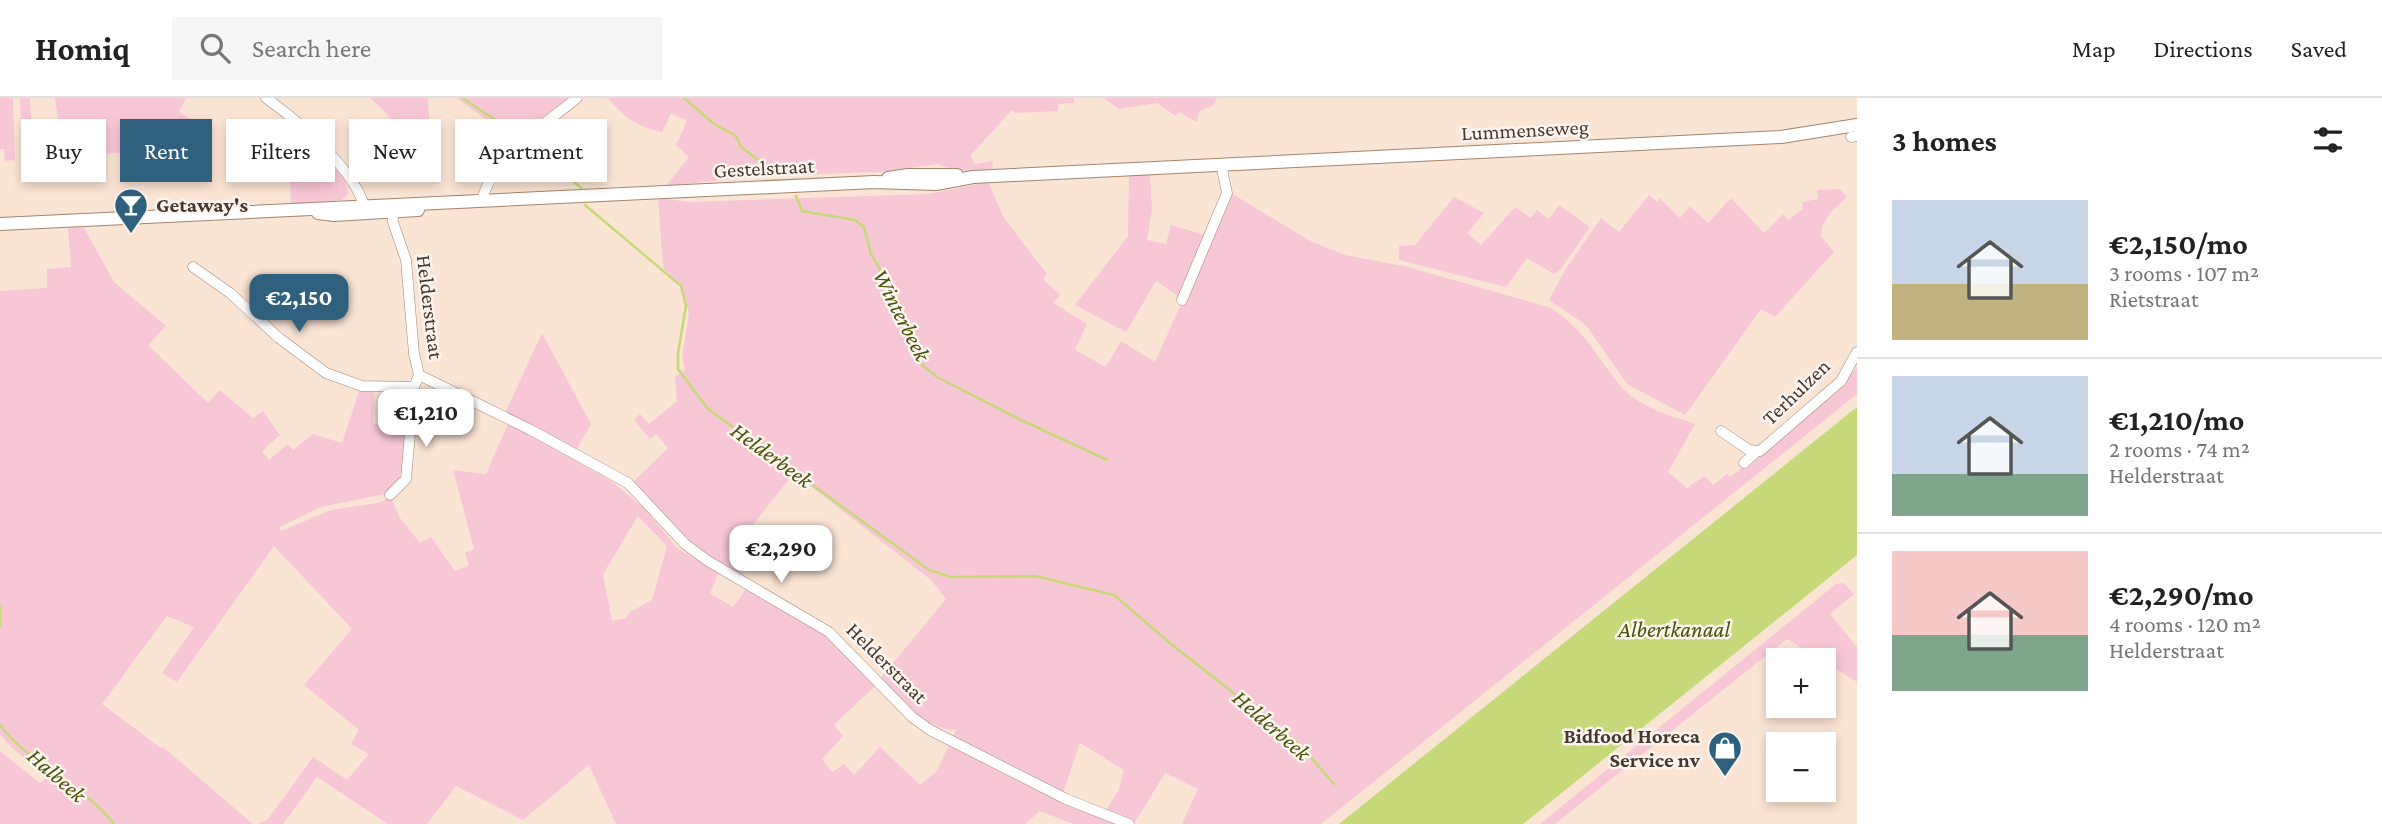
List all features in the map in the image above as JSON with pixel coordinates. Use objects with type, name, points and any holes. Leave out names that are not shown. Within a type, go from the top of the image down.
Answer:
[{"type":"main road","name":"Lummenseweg","points":[[1830,129],[1857,118]]},
{"type":"main road","name":"Lummenseweg","points":[[970,177],[1758,138],[1857,125]]},
{"type":"main road","name":"Gestelstraat","points":[[0,224],[297,209],[393,208],[482,200],[874,182],[908,175],[970,177]]},
{"type":"street","points":[[266,98],[307,130],[361,194],[365,209]]},
{"type":"street","points":[[482,200],[489,181],[520,144],[577,98]]},
{"type":"street","points":[[1182,300],[1227,193],[1221,164]]},
{"type":"street","name":"Helderstraat","points":[[390,495],[406,479],[414,387],[419,375],[414,354],[406,260],[393,223],[393,208]]},
{"type":"street","points":[[193,267],[230,293],[279,338],[326,373],[362,386],[414,387]]},
{"type":"street","name":"Terhulzen","points":[[1744,463],[1768,446],[1830,392],[1841,381],[1857,352]]},
{"type":"street","name":"Helderstraat","points":[[419,375],[531,430],[628,483],[685,544],[700,556],[830,632],[912,717],[930,730],[1066,799],[1129,824]]},
{"type":"street","name":"Terhulzen","points":[[1721,431],[1755,453]]},
{"type":"shaded area","points":[[0,98],[13,98],[15,160],[5,161],[4,149],[0,149]]},
{"type":"shaded area","points":[[20,98],[30,98],[31,119],[21,119],[21,129]]},
{"type":"shaded area","points":[[55,98],[186,98],[179,112],[191,119],[120,119],[120,153],[106,154],[106,119],[58,119]]},
{"type":"shaded area","points":[[370,98],[428,98],[429,119],[390,119]]},
{"type":"shaded area","points":[[456,98],[572,98],[545,119],[486,119]]},
{"type":"shaded area","points":[[607,98],[1074,98],[1074,103],[1058,104],[1058,111],[1016,113],[1012,110],[970,156],[975,164],[993,161],[992,170],[959,171],[937,164],[881,172],[759,176],[666,186],[689,157],[676,145],[687,121],[671,113],[662,132],[638,124]]},
{"type":"shaded area","points":[[1104,98],[1217,98],[1214,105],[1200,111],[1196,122],[1179,112],[1176,116],[1157,103],[1119,109]]},
{"type":"shaded area","points":[[335,168],[345,180],[348,193],[342,200],[291,204],[290,182],[335,182]]},
{"type":"shaded area","points":[[1150,174],[1152,210],[1147,240],[1166,244],[1171,225],[1208,236],[1179,297],[1156,281],[1126,332],[1075,305],[1128,236],[1129,175]]},
{"type":"shaded area","points":[[988,182],[1004,218],[1047,274],[1043,279],[1060,295],[1053,303],[1087,324],[1075,350],[1106,367],[1121,341],[1155,362],[1231,193],[1310,241],[1345,255],[1408,267],[1548,307],[1571,323],[1629,394],[1656,410],[1695,424],[1668,472],[1687,488],[1705,476],[1713,485],[1727,474],[1730,477],[1763,452],[1857,368],[1857,394],[1321,824],[1182,824],[1198,789],[1165,773],[1135,822],[1106,811],[1119,789],[1124,770],[1080,743],[1060,801],[1118,824],[1073,824],[1040,811],[1025,824],[616,824],[589,765],[523,820],[456,786],[427,824],[388,824],[317,777],[283,824],[258,824],[268,819],[313,757],[347,780],[369,754],[351,744],[359,730],[304,685],[352,629],[274,546],[177,682],[162,673],[194,627],[167,616],[102,704],[163,747],[253,824],[0,824],[0,751],[40,783],[47,777],[12,748],[0,734],[0,291],[47,288],[47,269],[71,267],[68,227],[84,228],[114,282],[166,326],[148,345],[208,403],[220,390],[253,418],[263,411],[280,435],[262,451],[269,460],[288,444],[293,450],[313,434],[342,443],[360,388],[374,389],[373,424],[411,424],[398,484],[385,494],[321,507],[279,527],[281,531],[331,510],[378,503],[391,498],[400,518],[420,543],[431,537],[455,571],[469,565],[465,553],[474,549],[453,470],[486,474],[509,422],[611,481],[643,507],[678,549],[719,572],[710,593],[733,607],[746,589],[801,618],[832,640],[876,685],[834,725],[843,736],[822,759],[832,772],[844,764],[854,775],[880,747],[920,785],[937,771],[956,730],[933,725],[914,713],[880,679],[946,599],[931,580],[794,473],[732,551],[748,565],[741,576],[693,546],[632,483],[668,448],[656,434],[650,439],[634,420],[640,414],[649,424],[677,401],[675,377],[685,370],[682,357],[689,313],[682,289],[663,267],[658,198],[690,202],[928,194]],"holes":[[[638,516],[667,546],[652,600],[630,612],[626,618],[612,621],[603,574]]]},
{"type":"shaded area","points":[[1840,189],[1847,197],[1826,219],[1821,236],[1834,252],[1775,317],[1761,309],[1685,415],[1627,384],[1586,325],[1549,300],[1565,270],[1601,218],[1619,232],[1649,195],[1657,202],[1659,198],[1680,218],[1690,206],[1708,223],[1731,198],[1764,233],[1783,214],[1788,220],[1803,209],[1802,202],[1818,199],[1817,190]]},
{"type":"shaded area","points":[[1454,197],[1484,213],[1467,233],[1481,245],[1515,207],[1531,218],[1537,210],[1549,219],[1559,205],[1590,227],[1560,270],[1554,274],[1527,258],[1506,287],[1399,260],[1399,246],[1415,245]]},
{"type":"shaded area","points":[[542,333],[591,424],[575,452],[505,413]]},
{"type":"shaded area","points":[[1844,583],[1854,594],[1830,614],[1857,647],[1857,682],[1836,669],[1836,648],[1802,648],[1787,639],[1776,648],[1766,648],[1766,656],[1555,824],[1540,824],[1836,584]]},
{"type":"water","name":"Albertkanaal","points":[[1857,407],[1857,555],[1523,824],[1339,824]]},
{"type":"waterway","name":"Helderbeek","points":[[462,98],[494,119]]},
{"type":"waterway","name":"Winterbeek","points":[[684,98],[714,124],[736,136],[741,147],[780,176]]},
{"type":"waterway","name":"Helderbeek","points":[[574,182],[581,188]]},
{"type":"waterway","name":"Winterbeek","points":[[796,196],[802,211],[855,220],[864,227],[871,254],[899,302],[922,365],[937,377],[1107,460]]},
{"type":"waterway","name":"Helderbeek","points":[[585,205],[681,286],[686,306],[678,369],[708,409],[929,570],[951,577],[1035,576],[1114,595],[1171,644],[1300,745],[1334,784]]},
{"type":"waterway","name":"Halbeek","points":[[0,607],[0,626]]},
{"type":"waterway","name":"Halbeek","points":[[0,725],[27,752],[87,797],[114,824]]},
{"type":"place","name":"Getaway's","points":[[131,235]]},
{"type":"place","name":"Bidfood Horeca Service nv","points":[[1725,778]]}]
